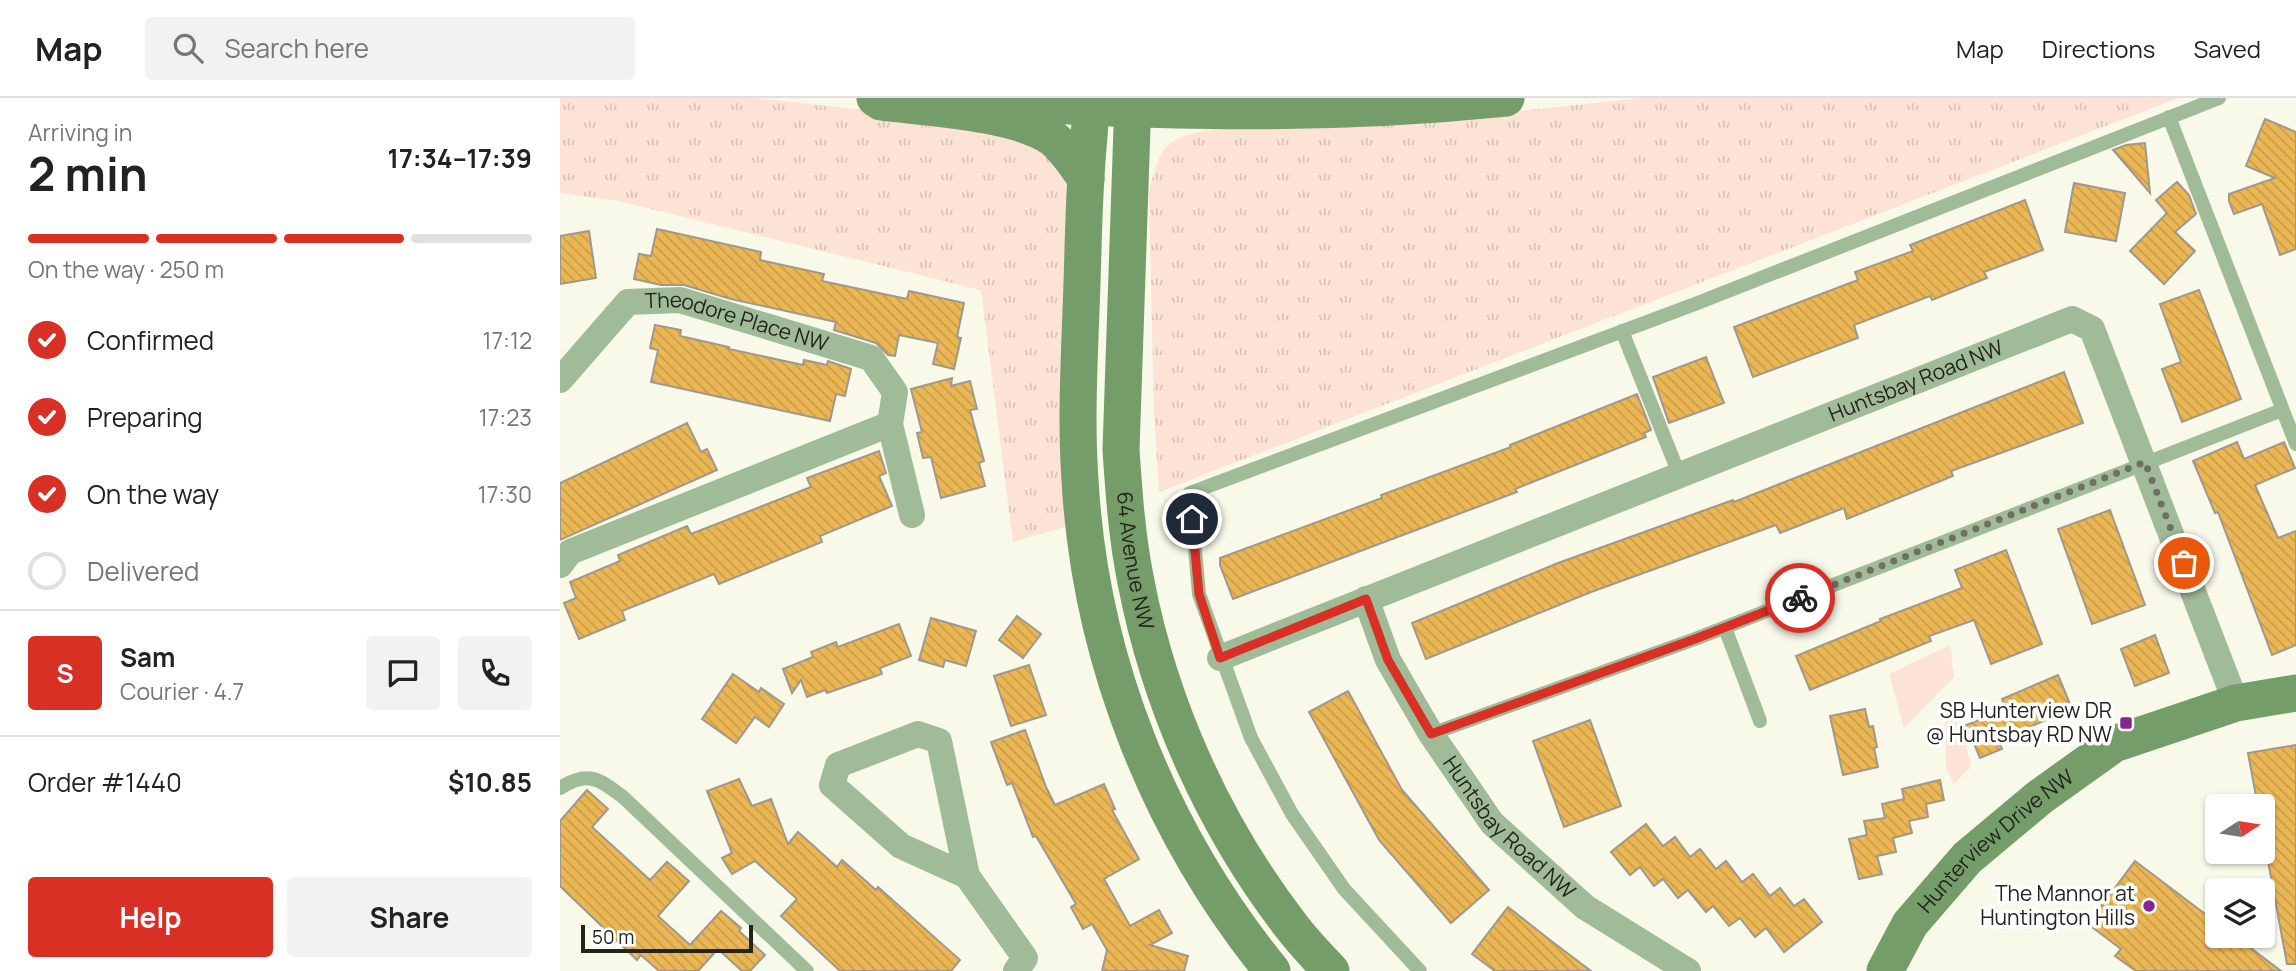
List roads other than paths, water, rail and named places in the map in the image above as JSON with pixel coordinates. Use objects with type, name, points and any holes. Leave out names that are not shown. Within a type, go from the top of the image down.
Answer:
[{"type":"main road","points":[[875,98],[881,102],[1009,119],[1051,138],[1074,161],[1086,179]]},
{"type":"main road","points":[[949,98],[1133,104],[1199,111],[1306,110],[1459,103],[1506,98]]},
{"type":"main road","points":[[1091,103],[1079,384],[1080,480],[1087,558],[1100,624],[1121,698],[1154,782],[1190,856],[1238,930],[1272,971]]},
{"type":"main road","name":"64 Avenue NW","points":[[1133,104],[1121,450],[1125,506],[1134,569],[1150,641],[1178,727],[1213,803],[1252,869],[1292,928],[1331,971]]},
{"type":"main road","points":[[1128,242],[1141,169],[1148,149],[1158,133],[1180,118],[1199,111]]},
{"type":"main road","name":"Hunterview Drive NW","points":[[1885,971],[1910,924],[1967,858],[2040,797],[2114,744],[2236,702],[2296,693]]},
{"type":"street","name":"Theodore Place NW","points":[[560,380],[628,302],[680,300],[871,358],[895,392],[890,424],[912,514]]},
{"type":"street","name":"Huntsbay Road NW","points":[[1220,658],[2072,319],[2092,329],[2236,702]]},
{"type":"street","points":[[560,565],[570,552],[890,424]]},
{"type":"street","name":"Huntsbay Road NW","points":[[1366,599],[1388,660],[1431,734],[1492,823],[1586,907],[1688,971]]},
{"type":"street","points":[[967,876],[901,846],[832,785],[838,765],[918,734],[939,741],[967,876],[1025,958],[1016,971]]},
{"type":"lane","points":[[1420,971],[1344,889],[1293,814],[1251,738],[1199,594],[1190,494],[1622,331],[2219,98]]},
{"type":"lane","points":[[2169,117],[2296,444]]},
{"type":"lane","points":[[1622,331],[1679,474]]},
{"type":"lane","points":[[1431,734],[1725,628],[2282,410]]},
{"type":"lane","points":[[1725,628],[1760,721]]},
{"type":"lane","points":[[560,788],[572,780],[587,777],[602,781],[623,797],[807,971]]},
{"type":"place","name":"SB Hunterview DR @ Huntsbay RD NW","points":[[2126,723]]},
{"type":"place","name":"The Mannor at Huntington Hills","points":[[2149,906]]}]
